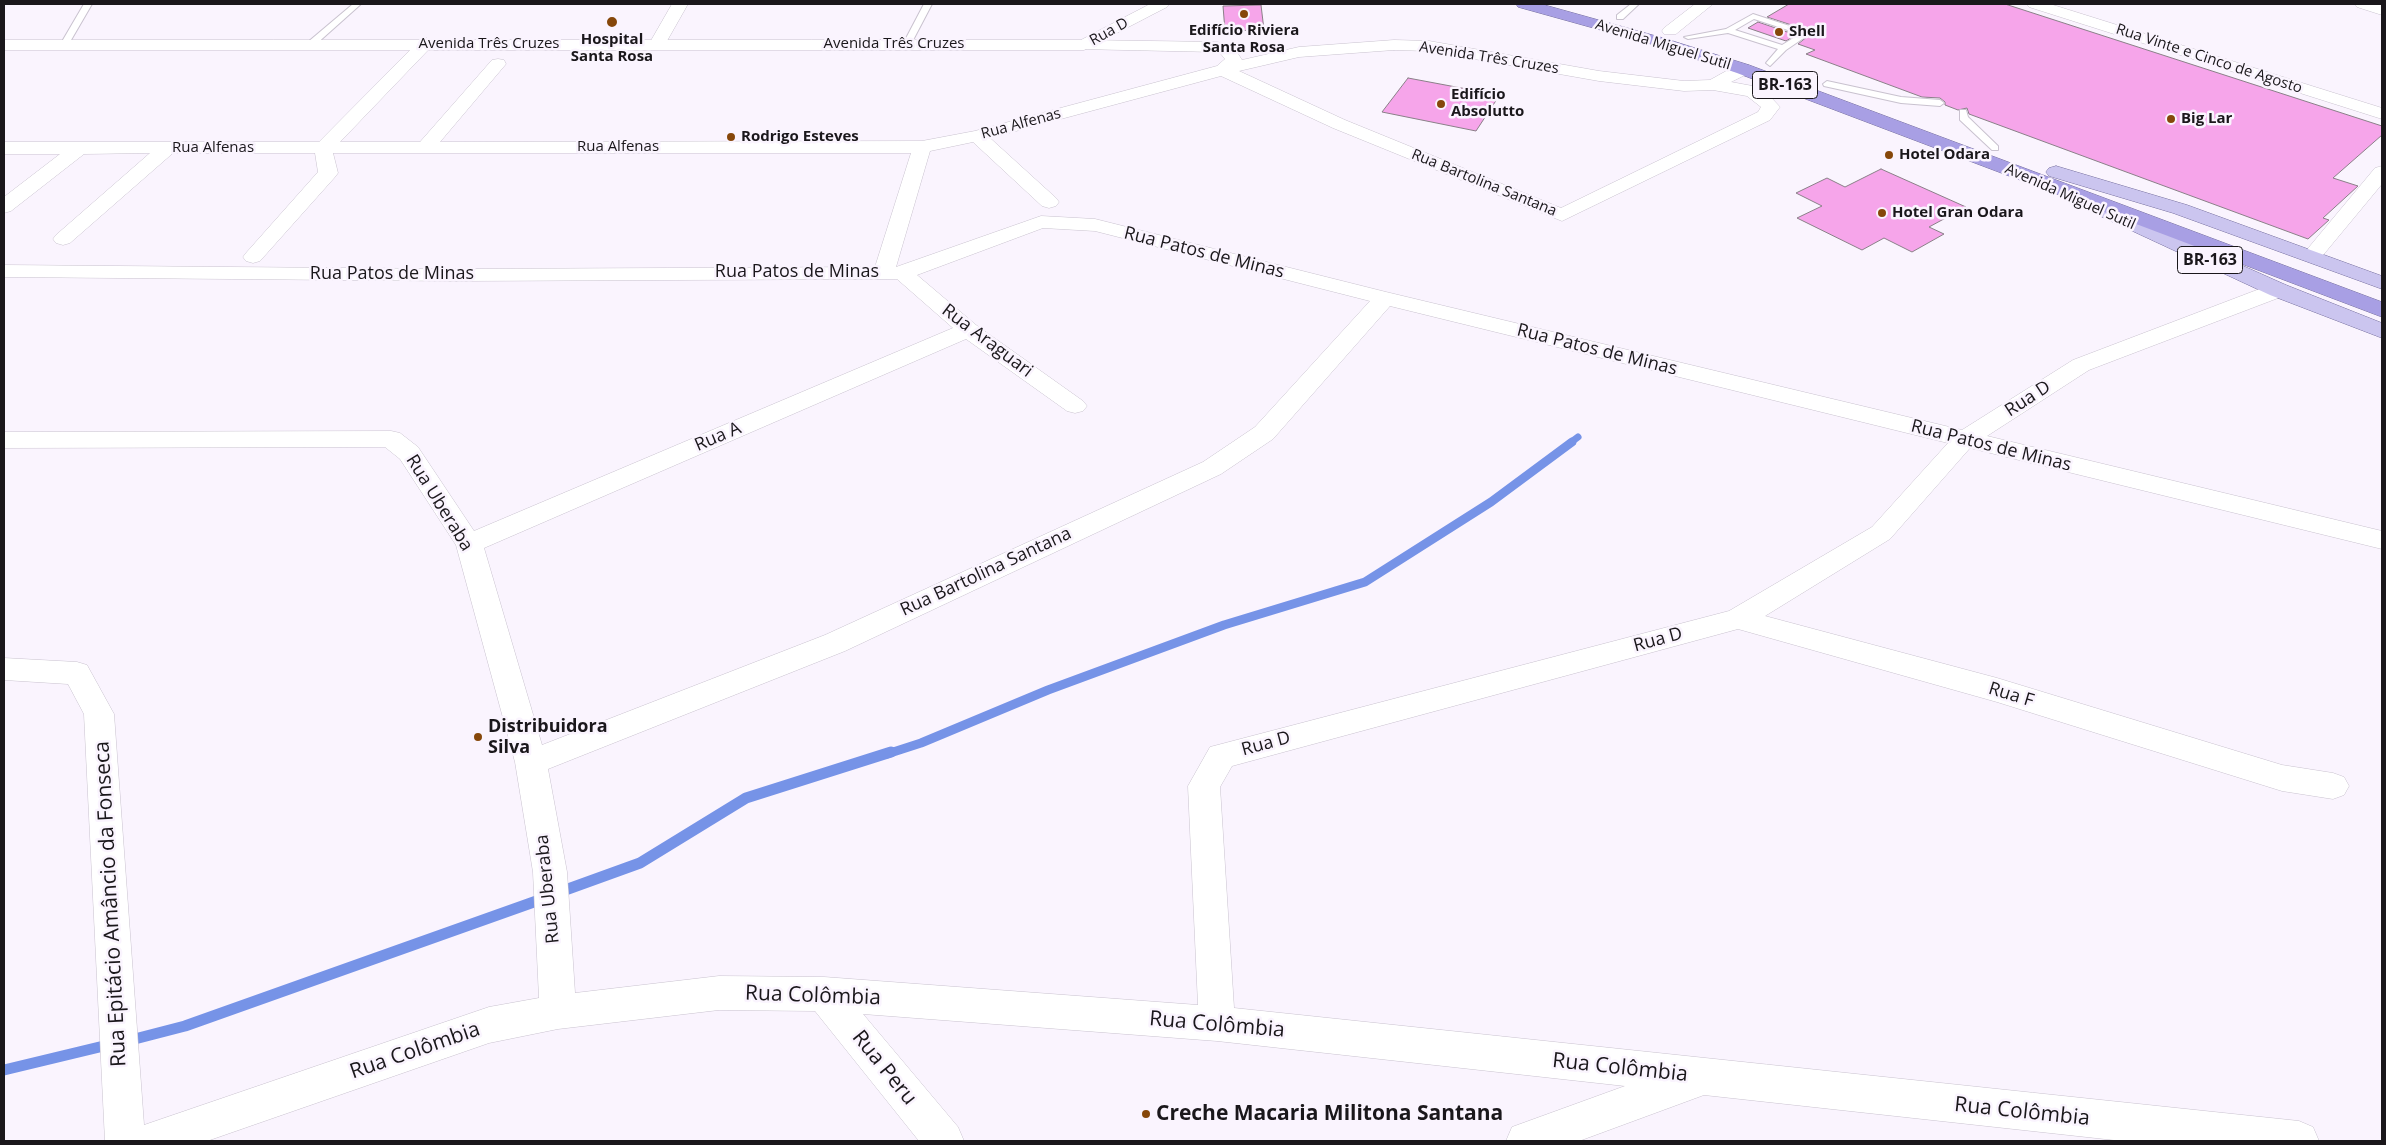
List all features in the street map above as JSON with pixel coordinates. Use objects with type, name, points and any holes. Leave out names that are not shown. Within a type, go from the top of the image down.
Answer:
[{"type":"highway","name":"Avenida Miguel Sutil","points":[[1524,4],[1657,41],[1750,78],[2049,176]]},
{"type":"highway","name":"Avenida Miguel Sutil","points":[[1574,4],[1670,31],[1770,63],[1995,148],[2049,176]]},
{"type":"highway","name":"BR-163","points":[[2049,176],[2382,297]]},
{"type":"highway","name":"BR-163","points":[[2049,176],[2382,310]]},
{"type":"main road","name":"Avenida Miguel Sutil","points":[[2049,176],[2180,209],[2382,283]]},
{"type":"main road","name":"Avenida Miguel Sutil","points":[[2049,176],[2143,230],[2278,290],[2382,331]]},
{"type":"street","points":[[657,44],[680,4]]},
{"type":"street","name":"Rua D","points":[[1084,45],[1161,4]]},
{"type":"street","points":[[1670,31],[1706,4]]},
{"type":"street","name":"Rua Vinte e Cinco de Agosto","points":[[2035,4],[2382,114]]},
{"type":"street","points":[[2363,4],[2382,10]]},
{"type":"street","name":"Avenida Três Cruzes","points":[[4,45],[426,43],[1216,47],[1227,50],[1234,59],[1223,70]]},
{"type":"street","points":[[253,257],[328,173],[324,160],[324,148],[426,43]]},
{"type":"street","name":"Avenida Três Cruzes","points":[[1223,70],[1298,52],[1394,45],[1429,46],[1599,76],[1684,86],[1713,86],[1750,78]]},
{"type":"street","points":[[425,148],[498,64]]},
{"type":"street","name":"Rua Bartolina Santana","points":[[1223,70],[1339,124],[1562,216],[1764,116],[1770,108],[1759,95],[1750,78]]},
{"type":"street","name":"Rua Alfenas","points":[[4,148],[922,147],[977,136],[1223,70]]},
{"type":"street","points":[[1713,86],[1750,78]]},
{"type":"street","points":[[977,136],[1049,202]]},
{"type":"street","points":[[893,272],[922,147]]},
{"type":"street","points":[[4,207],[78,148]]},
{"type":"street","points":[[63,240],[168,148]]},
{"type":"street","points":[[2312,256],[2382,172]]},
{"type":"street","name":"Rua Patos de Minas","points":[[4,271],[457,275],[893,272],[1041,222],[1095,225],[1964,440],[2382,540]]},
{"type":"street","name":"Rua Araguari","points":[[893,272],[968,330],[1075,406]]},
{"type":"street","name":"Rua D","points":[[1217,1024],[1204,786],[1221,756],[1738,619],[1881,533],[1964,440],[2081,365],[2278,290]]},
{"type":"street","name":"Rua Bartolina Santana","points":[[531,762],[834,644],[982,573],[1212,468],[1264,433],[1385,298]]},
{"type":"street","name":"Rua A","points":[[469,544],[968,330]]},
{"type":"street","name":"Rua Uberaba","points":[[4,440],[391,439],[409,453],[469,544],[531,762],[550,872],[558,1012]]},
{"type":"street","name":"Rua F","points":[[1738,619],[1997,690],[2282,778],[2333,786]]},
{"type":"street","name":"Rua Epitácio Amâncio da Fonseca","points":[[4,669],[77,673],[99,714],[125,1141]]},
{"type":"street","name":"Rua Colômbia","points":[[152,1141],[489,1025],[558,1012],[719,993],[824,994],[1217,1024],[1702,1078],[2299,1141]]},
{"type":"street","name":"Rua Peru","points":[[824,994],[944,1141]]},
{"type":"street","points":[[1526,1141],[1702,1078]]},
{"type":"lane","points":[[64,45],[88,4]]},
{"type":"lane","points":[[311,44],[357,4]]},
{"type":"lane","points":[[907,44],[928,4]]},
{"type":"lane","points":[[1620,17],[1635,4]]},
{"type":"lane","points":[[1688,37],[1728,30],[1753,16],[1807,33],[1783,48],[1770,63]]},
{"type":"lane","points":[[1728,30],[1783,48]]},
{"type":"lane","points":[[1827,84],[1901,100],[1940,103]]},
{"type":"lane","points":[[1963,112],[1963,118],[1995,148]]},
{"type":"building","name":"Big Lar","points":[[1789,4],[2005,4],[2382,126],[2382,135],[2333,178],[2358,186],[2323,218],[2329,220],[2308,239],[1969,114],[1967,108],[1958,110],[1945,105],[1945,102],[1940,98],[1922,97],[1806,54],[1815,50],[1798,44],[1813,32],[1767,17]]},
{"type":"building","points":[[1261,5],[1264,30],[1225,31],[1223,6]]},
{"type":"building","name":"Shell","points":[[1758,22],[1796,35],[1786,41],[1748,28]]},
{"type":"building","name":"Edifício Absolutto","points":[[1408,78],[1499,96],[1476,131],[1382,112]]},
{"type":"building","name":"Hotel Gran Odara","points":[[1881,169],[1966,207],[1929,227],[1944,234],[1912,252],[1884,238],[1862,250],[1797,218],[1822,206],[1796,193],[1827,178],[1845,187]]},
{"type":"waterway","points":[[1570,443],[1578,437]]},
{"type":"waterway","points":[[887,754],[921,743],[1048,690],[1224,625],[1365,582],[1491,502],[1572,442]]},
{"type":"waterway","points":[[557,893],[640,863],[746,798],[891,752]]},
{"type":"waterway","points":[[127,1041],[185,1026],[545,898]]},
{"type":"waterway","points":[[4,1070],[112,1044]]},
{"type":"place","name":"Edifício Riviera Santa Rosa","points":[[1244,14]]},
{"type":"place","name":"Hospital Santa Rosa","points":[[612,22]]},
{"type":"place","name":"Shell","points":[[1779,32]]},
{"type":"place","name":"Edifício Absolutto","points":[[1441,104]]},
{"type":"place","name":"Big Lar","points":[[2171,119]]},
{"type":"place","name":"Rodrigo Esteves","points":[[731,137]]},
{"type":"place","name":"Hotel Odara","points":[[1889,155]]},
{"type":"place","name":"Hotel Gran Odara","points":[[1882,213]]},
{"type":"place","name":"Distribuidora Silva","points":[[478,737]]},
{"type":"place","name":"Creche Macaria Militona Santana","points":[[1146,1114]]}]
